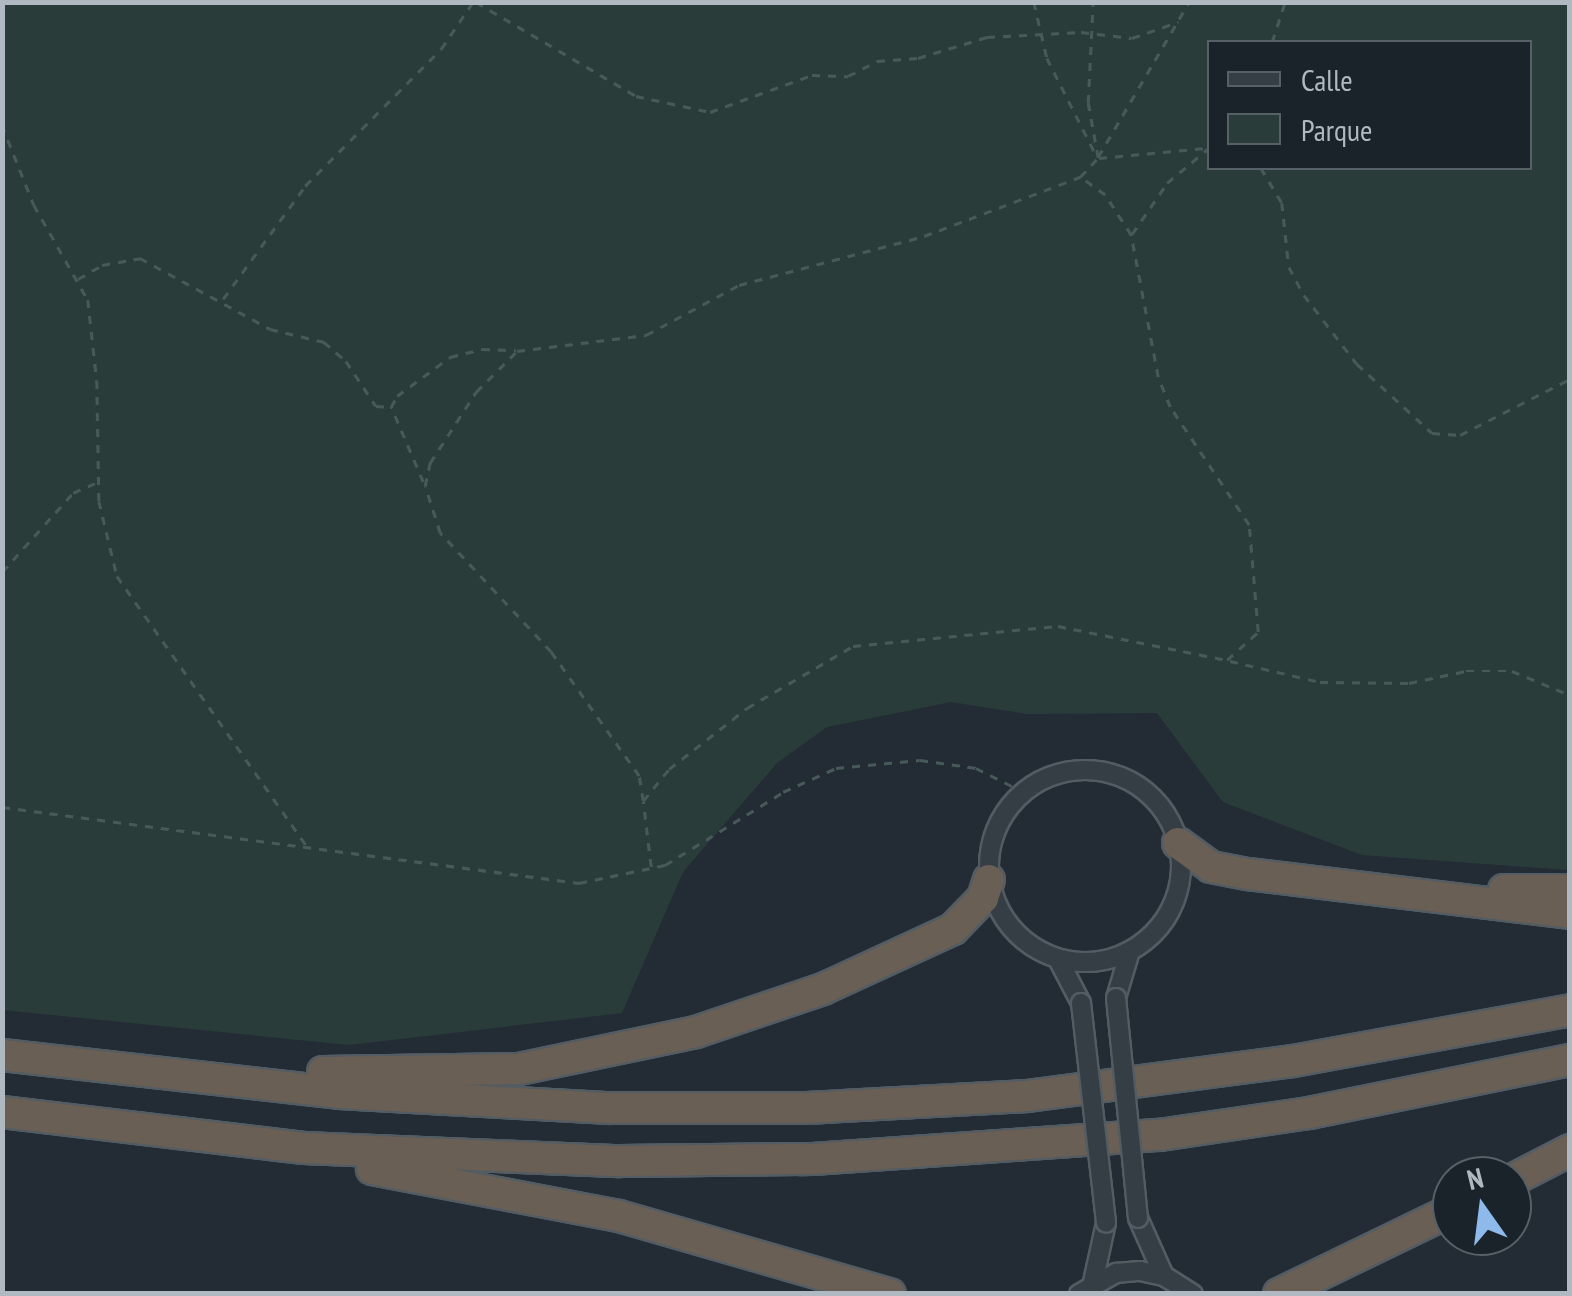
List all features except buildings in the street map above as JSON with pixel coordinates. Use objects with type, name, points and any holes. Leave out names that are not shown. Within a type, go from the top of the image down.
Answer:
[{"type":"highway","points":[[1178,843],[1211,866],[1570,913]]},
{"type":"highway","points":[[2,1053],[427,1075],[598,1058],[760,1013],[899,956],[953,929],[973,910],[989,880]]},
{"type":"highway","points":[[1366,888],[1570,890]]},
{"type":"highway","points":[[2,1053],[339,1094],[593,1108],[808,1108],[1028,1096],[1293,1060],[1570,1010]]},
{"type":"highway","points":[[2,1112],[304,1148],[620,1161],[1040,1148],[1309,1113],[1570,1060]]},
{"type":"highway","points":[[304,1148],[328,1162],[619,1216],[890,1294]]},
{"type":"highway","points":[[1532,1171],[1570,1153]]},
{"type":"highway","points":[[1279,1294],[1432,1220]]},
{"type":"street","points":[[1083,770],[1115,775],[1144,790],[1165,814],[1178,843],[1181,868],[1172,905],[1151,936],[1130,951],[1082,962],[1058,958],[1012,930],[989,880],[990,847],[1002,816],[1024,792],[1052,776],[1083,770]]},
{"type":"street","points":[[1130,951],[1116,998],[1138,1218],[1164,1276]]},
{"type":"street","points":[[1058,958],[1081,1002],[1106,1223],[1086,1288]]},
{"type":"street","points":[[1086,1288],[1128,1272],[1164,1276],[1193,1294]]},
{"type":"path","points":[[347,2],[416,2]]},
{"type":"path","points":[[223,299],[305,186],[440,49],[474,2],[636,96],[710,112],[812,76],[848,76],[889,58],[1041,32],[1142,36],[1178,22]]},
{"type":"path","points":[[1034,2],[1041,32],[1084,143],[1098,158]]},
{"type":"path","points":[[1093,2],[1088,103],[1098,158]]},
{"type":"path","points":[[76,280],[102,266],[140,258],[223,299],[270,329],[324,342],[346,360],[376,406],[391,406],[450,357],[482,349],[517,350],[646,335],[739,285],[924,236],[1080,177],[1098,158],[1189,2]]},
{"type":"path","points":[[1273,40],[1286,2]]},
{"type":"path","points":[[2,124],[34,206],[88,300],[98,381],[98,482],[117,576],[309,850]]},
{"type":"path","points":[[1098,158],[1207,148]]},
{"type":"path","points":[[1131,235],[1167,183],[1207,149]]},
{"type":"path","points":[[1262,170],[1282,202],[1290,267],[1304,295],[1357,364],[1432,433],[1460,435],[1570,379]]},
{"type":"path","points":[[1080,177],[1105,195],[1131,235],[1158,377],[1249,525],[1258,632],[1227,660]]},
{"type":"path","points":[[424,486],[430,463],[476,392],[517,350]]},
{"type":"path","points":[[391,406],[440,534],[551,652],[640,776],[651,867]]},
{"type":"path","points":[[2,572],[73,493],[98,482]]},
{"type":"path","points":[[643,802],[668,769],[748,708],[853,646],[1058,626],[1320,682],[1409,683],[1466,671],[1512,671],[1570,695]]},
{"type":"path","points":[[2,807],[309,850],[579,882],[651,867],[836,768],[920,760],[976,768],[1024,792]]},
{"type":"green space","points":[[2,3],[1569,3],[1569,870],[1362,855],[1223,802],[1157,713],[1027,714],[951,702],[827,727],[777,763],[683,872],[622,1013],[349,1045],[3,1010]]}]
